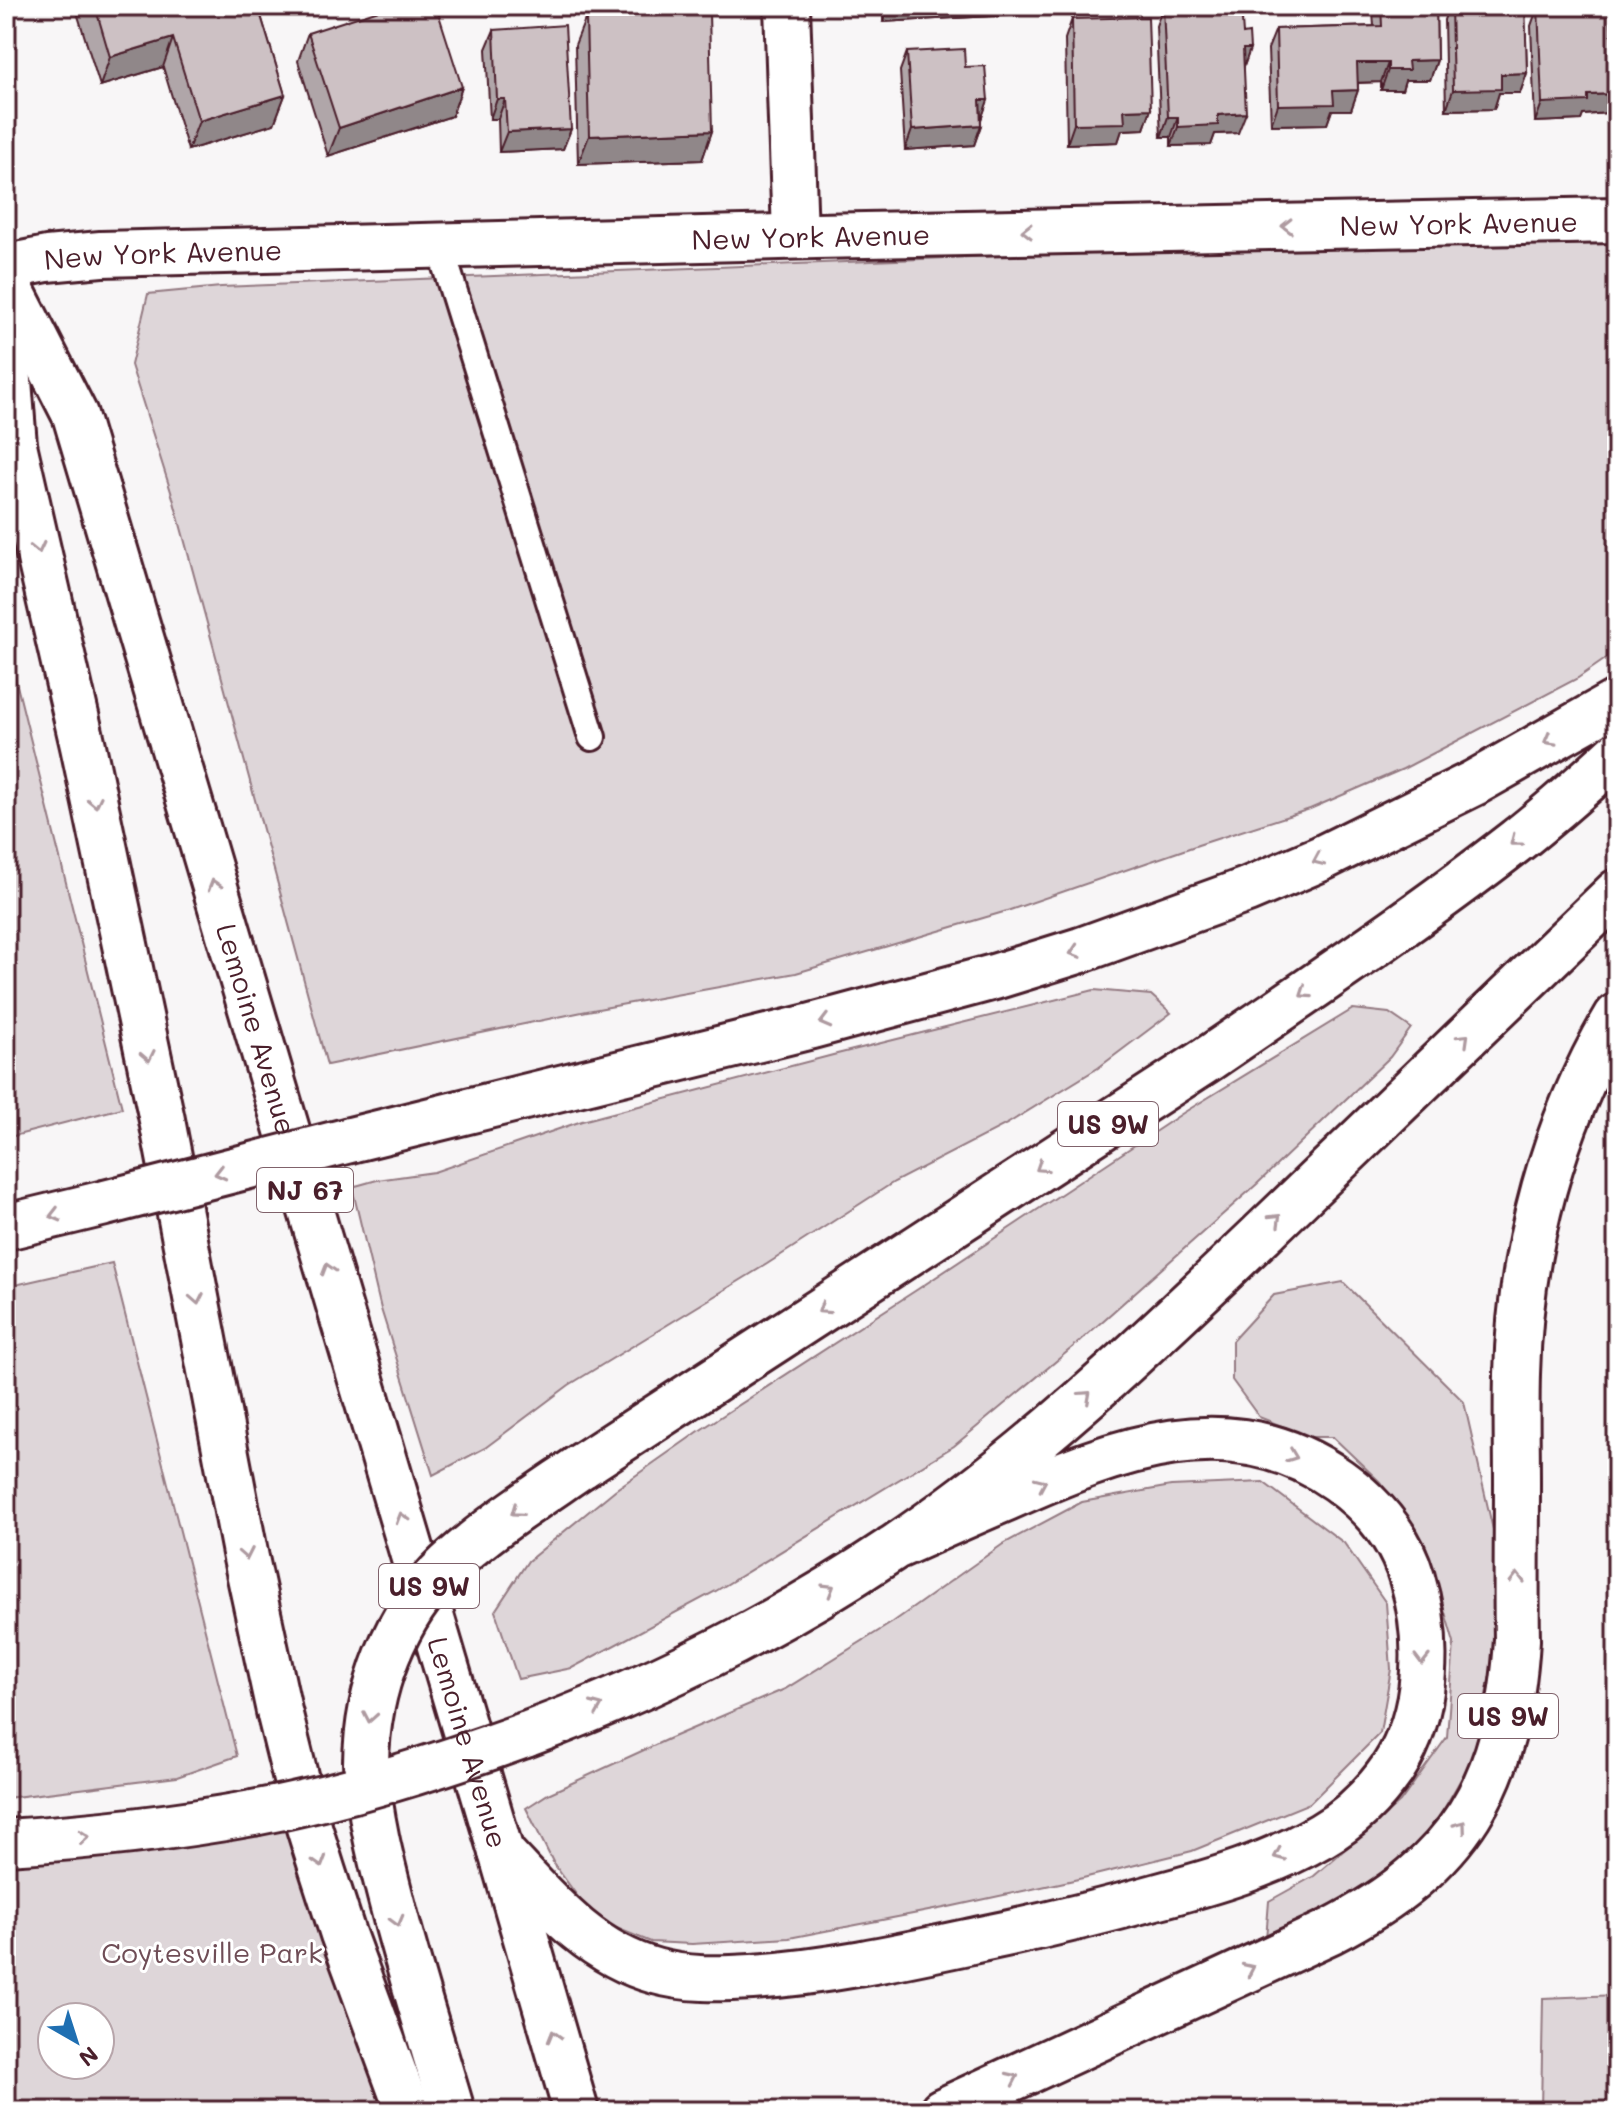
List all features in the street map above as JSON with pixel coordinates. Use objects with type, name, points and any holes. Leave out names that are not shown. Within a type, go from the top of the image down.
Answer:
[{"type":"main road","points":[[787,6],[795,235]]},
{"type":"main road","name":"New York Avenue","points":[[6,267],[101,254],[439,244],[1617,220]]},
{"type":"main road","name":"Lemoine Avenue","points":[[6,280],[75,415],[576,2111]]},
{"type":"main road","points":[[6,342],[10,455],[83,746],[162,1120],[279,1711],[303,1808],[330,1895],[408,2111]]},
{"type":"main road","points":[[6,1227],[812,1026],[1081,950],[1247,890],[1322,858],[1474,783],[1617,702]]},
{"type":"main road","name":"US 9W","points":[[452,2111],[380,1855],[370,1806],[366,1763],[366,1739],[376,1686],[391,1647],[412,1608],[446,1567],[509,1516],[580,1467],[1296,999],[1454,889],[1519,839],[1617,754]]},
{"type":"main road","points":[[6,1842],[169,1827],[294,1806],[386,1781],[525,1735],[599,1706],[711,1655],[798,1608],[893,1548],[973,1491],[1045,1433],[1208,1285],[1617,892]]},
{"type":"main road","name":"US 9W","points":[[942,2111],[1365,1914],[1416,1877],[1462,1827],[1493,1767],[1505,1732],[1515,1673],[1517,1372],[1531,1244],[1553,1156],[1568,1114],[1617,1016]]},
{"type":"main road","points":[[501,1852],[575,1928],[630,1963],[680,1976],[789,1975],[884,1959],[1041,1926],[1190,1888],[1265,1862],[1325,1833],[1350,1816],[1373,1794],[1395,1765],[1410,1734],[1419,1699],[1423,1664],[1418,1598],[1407,1561],[1394,1535],[1364,1501],[1327,1472],[1299,1458],[1257,1445],[1203,1439],[1132,1449],[1075,1468],[893,1548]]},
{"type":"lane","points":[[439,244],[592,737]]},
{"type":"green space","points":[[1617,234],[1617,651],[1578,678],[1403,769],[1310,809],[1007,911],[796,973],[587,1011],[327,1065],[173,498],[131,365],[148,294],[221,287]]},
{"type":"green space","points":[[6,641],[122,1108],[6,1138]]},
{"type":"green space","points":[[1094,990],[1151,995],[1171,1013],[1098,1068],[1007,1124],[894,1182],[569,1385],[485,1448],[433,1475],[381,1309],[352,1187],[434,1172],[582,1121]]},
{"type":"green space","points":[[1353,1009],[1389,1013],[1411,1028],[1390,1057],[1257,1184],[1079,1342],[954,1446],[716,1591],[572,1668],[518,1679],[495,1611],[528,1561],[615,1490],[702,1429],[1183,1113]]},
{"type":"green space","points":[[112,1263],[237,1756],[177,1777],[6,1798],[6,1287]]},
{"type":"green space","points":[[1343,1282],[1464,1402],[1496,1543],[1492,1666],[1473,1758],[1425,1842],[1348,1900],[1266,1939],[1269,1901],[1314,1876],[1400,1802],[1447,1737],[1454,1643],[1426,1547],[1380,1482],[1333,1437],[1310,1437],[1259,1417],[1232,1380],[1232,1341],[1274,1295]]},
{"type":"green space","points":[[1263,1482],[1344,1543],[1386,1603],[1391,1669],[1380,1733],[1310,1803],[1192,1851],[1083,1878],[789,1938],[692,1944],[651,1942],[594,1919],[554,1864],[526,1808],[548,1794],[785,1689],[893,1622],[1003,1544],[1082,1502],[1171,1486]]},
{"type":"green space","name":"Coytesville Park","points":[[303,1808],[408,2111],[6,2111],[6,1842]]},
{"type":"green space","points":[[1617,1995],[1617,2111],[1541,2111],[1543,1998]]},
{"type":"building","points":[[95,6],[258,6],[285,95],[199,121],[173,38],[110,57]]},
{"type":"building","points":[[391,6],[436,6],[462,87],[339,128],[308,33]]},
{"type":"building","points":[[1163,6],[1241,6],[1243,34],[1249,33],[1250,49],[1243,49],[1246,113],[1218,115],[1218,125],[1178,127],[1178,117],[1168,117]]},
{"type":"building","points":[[1381,6],[1436,6],[1437,60],[1408,61],[1409,70],[1388,70],[1388,63],[1357,63],[1358,90],[1333,91],[1334,104],[1278,105],[1276,29],[1382,26]]},
{"type":"building","points":[[1451,6],[1525,6],[1527,73],[1501,74],[1501,89],[1453,90]]},
{"type":"building","points":[[1538,6],[1610,6],[1614,94],[1588,95],[1588,101],[1542,103]]},
{"type":"building","points":[[709,13],[712,131],[589,136],[586,17]]},
{"type":"building","points":[[1148,17],[1151,109],[1124,110],[1125,123],[1074,124],[1072,19]]},
{"type":"building","points":[[565,25],[571,129],[507,132],[505,99],[497,99],[494,30]]},
{"type":"building","points":[[964,49],[965,67],[985,66],[988,100],[980,100],[981,125],[912,130],[907,52]]}]
